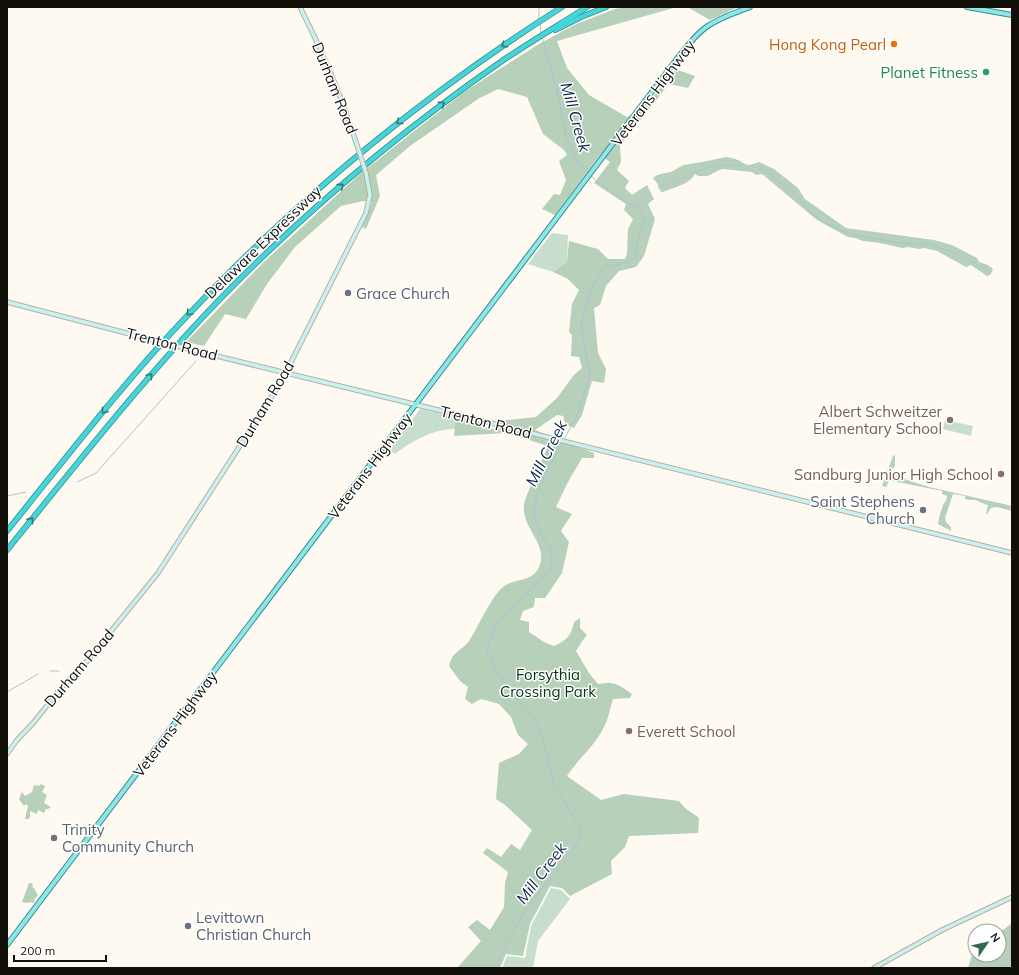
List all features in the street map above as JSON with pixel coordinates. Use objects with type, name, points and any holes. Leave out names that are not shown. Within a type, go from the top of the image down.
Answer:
[{"type":"highway","name":"Delaware Expressway","points":[[7,531],[153,353],[215,286],[262,240],[317,190],[379,138],[452,82],[562,7]]},
{"type":"highway","points":[[546,34],[587,7]]},
{"type":"highway","points":[[546,34],[606,7]]},
{"type":"highway","name":"Delaware Expressway","points":[[7,550],[158,367],[203,317],[258,261],[311,212],[383,150],[446,101],[504,60],[546,34]]},
{"type":"main road","name":"Durham Road","points":[[7,754],[61,688],[87,661],[158,573],[286,373],[366,213],[370,195],[366,173],[358,145],[328,64],[300,7]]},
{"type":"main road","name":"Veterans Highway","points":[[7,945],[417,405],[649,96],[696,36],[716,21],[750,7]]},
{"type":"main road","points":[[967,7],[1012,15]]},
{"type":"main road","name":"Trenton Road","points":[[7,302],[184,348],[1012,553]]},
{"type":"main road","points":[[874,968],[942,930],[1012,897]]},
{"type":"green space","name":"Forsythia Crossing Park","points":[[627,7],[677,7],[557,41],[567,68],[589,95],[627,117],[642,111],[675,69],[695,76],[688,88],[669,84],[620,145],[621,162],[617,170],[629,181],[625,188],[632,195],[647,185],[654,199],[648,204],[655,219],[644,256],[636,267],[619,271],[606,286],[600,305],[594,308],[598,353],[606,369],[604,383],[592,381],[582,415],[574,428],[566,425],[563,416],[557,415],[535,430],[594,453],[594,458],[582,458],[556,507],[572,514],[561,531],[569,542],[562,573],[545,598],[535,598],[534,607],[523,611],[520,620],[529,622],[529,632],[544,642],[554,646],[568,637],[574,622],[580,618],[580,628],[587,635],[576,651],[589,673],[598,684],[613,683],[632,694],[630,698],[613,699],[606,722],[599,736],[567,776],[601,800],[624,794],[679,801],[685,808],[699,818],[698,833],[629,836],[625,847],[611,861],[612,874],[570,896],[562,888],[550,886],[530,924],[523,956],[506,954],[500,968],[457,968],[481,941],[468,927],[477,920],[490,930],[504,907],[505,883],[508,872],[483,853],[487,848],[501,857],[511,844],[520,850],[532,830],[505,805],[496,799],[499,763],[519,754],[528,744],[518,735],[511,717],[499,704],[481,699],[472,704],[465,699],[468,687],[460,681],[449,666],[453,656],[469,641],[498,592],[507,584],[532,576],[539,567],[541,559],[540,551],[538,543],[526,521],[524,505],[548,446],[506,433],[454,436],[456,417],[478,423],[477,426],[494,429],[499,421],[536,417],[557,398],[573,376],[582,368],[579,357],[571,356],[572,335],[569,332],[572,304],[579,290],[568,279],[553,272],[567,262],[569,241],[598,249],[608,259],[625,259],[627,254],[628,229],[633,219],[624,210],[626,204],[594,183],[610,162],[600,155],[555,215],[542,209],[554,194],[560,195],[566,180],[559,161],[567,155],[564,150],[543,134],[527,97],[498,89],[478,99],[410,146],[376,175],[380,196],[366,229],[362,227],[372,202],[363,201],[341,206],[295,247],[267,284],[246,319],[225,314],[204,346],[186,342],[265,261],[361,173],[464,92],[539,44],[574,25],[615,9]]},
{"type":"green space","points":[[687,7],[738,7],[710,20]]},
{"type":"green space","points":[[726,157],[742,162],[747,166],[759,162],[774,169],[798,188],[805,199],[846,228],[934,240],[952,245],[977,258],[979,262],[988,265],[993,269],[990,275],[987,276],[971,265],[966,267],[937,251],[924,248],[902,248],[848,237],[817,220],[762,174],[756,175],[752,172],[723,169],[708,176],[698,176],[695,174],[689,181],[663,192],[661,192],[653,178],[659,174],[672,171],[680,166]]},
{"type":"green space","points":[[552,233],[568,235],[567,262],[553,272],[528,264]]},
{"type":"green space","points":[[420,409],[456,417],[455,429],[431,433],[408,445],[395,454],[390,450]]},
{"type":"green space","points":[[945,420],[973,426],[971,436],[943,429]]},
{"type":"green space","points":[[895,455],[895,466],[892,470],[892,475],[929,487],[1012,506],[1012,511],[997,507],[991,508],[986,514],[988,505],[975,500],[965,499],[965,496],[953,494],[945,518],[946,522],[951,527],[951,531],[938,524],[943,505],[947,497],[942,494],[942,491],[893,481],[889,481],[886,487],[882,486],[893,456]]},
{"type":"green space","points":[[41,784],[45,786],[42,792],[47,795],[44,803],[51,807],[46,809],[44,813],[38,810],[37,814],[30,811],[30,818],[25,819],[28,806],[26,804],[24,806],[19,799],[22,792],[25,796],[32,792],[34,785],[39,786]]},
{"type":"green space","points":[[29,883],[32,883],[33,888],[38,895],[34,900],[35,902],[22,902]]},
{"type":"green space","points":[[551,888],[561,890],[570,899],[538,941],[533,968],[502,968],[507,956],[525,958],[531,926]]},
{"type":"green space","points":[[1012,923],[1012,968],[968,968],[970,963],[1007,963],[1007,927]]},
{"type":"waterway","name":"Mill Creek","points":[[539,7],[539,20]]},
{"type":"waterway","name":"Mill Creek","points":[[540,23],[541,34]]},
{"type":"waterway","name":"Mill Creek","points":[[542,37],[557,90],[566,136],[576,160],[589,173]]},
{"type":"waterway","points":[[658,187],[666,185],[679,178],[687,178],[691,174],[708,167],[748,165],[765,170],[801,200],[807,209],[823,222],[847,233],[902,243],[930,245],[950,251],[992,272]]},
{"type":"waterway","name":"Mill Creek","points":[[564,439],[578,414],[590,375],[581,325],[590,292],[603,268],[625,263],[634,259],[637,254],[637,243],[644,219],[641,211],[591,176]]},
{"type":"waterway","points":[[636,207],[651,193]]},
{"type":"waterway","points":[[77,482],[96,473],[196,361]]},
{"type":"waterway","name":"Mill Creek","points":[[495,968],[521,917],[544,886],[571,855],[582,832],[553,781],[541,732],[532,716],[496,672],[487,650],[494,626],[550,570],[552,556],[537,526],[534,510],[543,480],[563,442]]},
{"type":"waterway","points":[[7,496],[26,492]]},
{"type":"waterway","points":[[50,671],[59,671]]},
{"type":"waterway","points":[[7,692],[38,674]]},
{"type":"place","name":"Hong Kong Pearl","points":[[894,44]]},
{"type":"place","name":"Planet Fitness","points":[[986,72]]},
{"type":"place","name":"Grace Church","points":[[348,293]]},
{"type":"place","name":"Albert Schweitzer Elementary School","points":[[950,420]]},
{"type":"place","name":"Sandburg Junior High School","points":[[1001,474]]},
{"type":"place","name":"Saint Stephens Church","points":[[923,510]]},
{"type":"place","name":"Everett School","points":[[629,731]]},
{"type":"place","name":"Trinity Community Church","points":[[54,838]]},
{"type":"place","name":"Levittown Christian Church","points":[[188,926]]}]
